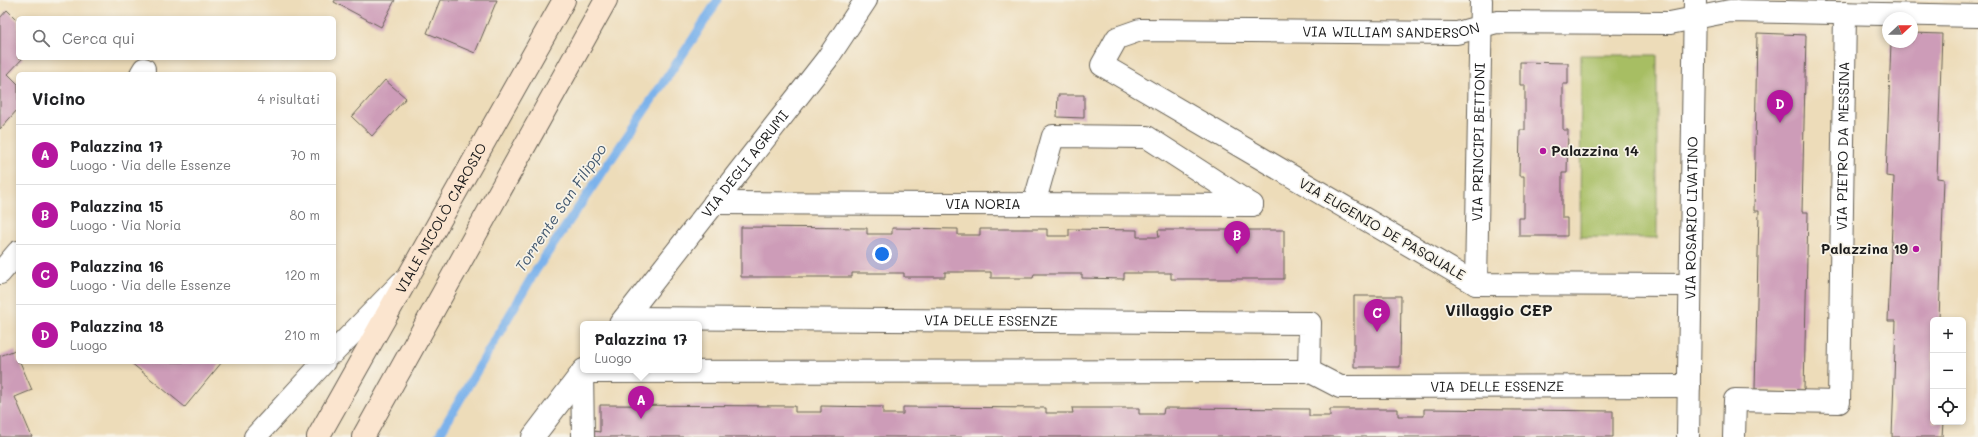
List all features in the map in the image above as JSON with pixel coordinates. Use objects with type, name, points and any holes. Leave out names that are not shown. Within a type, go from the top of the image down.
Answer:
[{"type":"main road","name":"VIALE NICOLÒ CAROSIO","points":[[318,437],[564,0]]},
{"type":"main road","points":[[363,437],[606,0]]},
{"type":"street","name":"VIA DEGLI AGRUMI","points":[[622,321],[827,59],[866,0]]},
{"type":"street","name":"VIA PRINCIPI BETTONI","points":[[1476,284],[1481,0]]},
{"type":"street","name":"VIA WILLIAM SANDERSON","points":[[1102,64],[1117,38],[1140,30],[1457,34],[1497,22],[1670,23],[1695,9],[1978,16]]},
{"type":"street","name":"VIA ROSARIO LIVATINO","points":[[1688,437],[1695,9]]},
{"type":"street","name":"VIA PIETRO DA MESSINA","points":[[1734,437],[1735,400],[1839,402],[1845,13]]},
{"type":"street","name":"VIA EUGENIO DE PASQUALE","points":[[1102,64],[1476,284],[1690,285]]},
{"type":"street","name":"VIA NORIA","points":[[714,203],[1252,205],[1147,137],[1053,136],[1034,204]]},
{"type":"street","points":[[0,273],[16,254]]},
{"type":"street","points":[[336,350],[412,272]]},
{"type":"street","name":"VIA DELLE ESSENZE","points":[[702,321],[1310,323],[1309,371]]},
{"type":"street","points":[[255,437],[322,364]]},
{"type":"street","name":"VIA DELLE ESSENZE","points":[[702,371],[1309,371],[1340,387],[1689,386]]},
{"type":"street","points":[[532,437],[581,373]]},
{"type":"street","points":[[583,373],[583,437]]},
{"type":"green space","points":[[1581,55],[1657,55],[1657,238],[1580,237]]},
{"type":"building","points":[[335,0],[395,0],[381,27],[334,2]]},
{"type":"building","points":[[440,0],[497,0],[475,53],[427,33]]},
{"type":"building","points":[[7,10],[16,19],[16,60],[21,60],[8,74],[16,82],[16,111],[0,129],[0,18]]},
{"type":"building","points":[[1757,33],[1806,35],[1802,212],[1808,212],[1804,390],[1755,389],[1759,211],[1754,211]]},
{"type":"building","points":[[1918,33],[1942,34],[1937,178],[1944,179],[1939,317],[1930,317],[1930,425],[1943,425],[1942,437],[1892,437],[1896,321],[1888,321],[1894,177],[1886,176],[1891,48],[1918,48]]},
{"type":"building","name":"Palazzina 14","points":[[1520,62],[1568,63],[1568,84],[1563,84],[1563,130],[1568,130],[1567,173],[1562,173],[1562,218],[1567,218],[1567,236],[1519,236],[1519,218],[1524,218],[1524,176],[1519,176],[1520,130],[1525,130],[1525,85],[1520,85]]},
{"type":"building","points":[[385,80],[406,98],[372,136],[352,117]]},
{"type":"building","points":[[1058,95],[1084,95],[1084,118],[1057,117]]},
{"type":"building","points":[[741,227],[867,228],[867,234],[892,234],[892,228],[958,229],[958,235],[980,235],[980,229],[1047,229],[1047,236],[1069,236],[1069,229],[1137,230],[1137,237],[1159,237],[1158,230],[1284,230],[1284,279],[1171,279],[1171,273],[1124,273],[1124,279],[1082,278],[1082,274],[1034,274],[1033,278],[991,278],[991,272],[945,272],[945,277],[904,277],[904,273],[852,273],[852,277],[741,277]]},
{"type":"building","points":[[1354,296],[1401,296],[1400,367],[1354,367]]},
{"type":"building","points":[[15,350],[16,364],[21,364],[32,390],[15,397],[32,437],[0,437],[0,356]]},
{"type":"building","points":[[132,364],[220,364],[185,407]]},
{"type":"building","points":[[600,405],[795,406],[795,412],[821,412],[821,406],[883,407],[883,414],[903,414],[903,407],[1046,408],[1046,413],[1073,413],[1072,408],[1139,408],[1139,414],[1163,414],[1164,408],[1309,409],[1309,416],[1330,416],[1330,409],[1398,409],[1398,416],[1424,416],[1424,409],[1613,411],[1613,437],[594,437],[594,431],[600,432]]},
{"type":"waterway","name":"Torrente San Filippo","points":[[438,437],[536,270],[718,0]]},
{"type":"place","name":"Palazzina 18","points":[[1780,123]]},
{"type":"place","name":"Palazzina 14","points":[[1543,151]]},
{"type":"place","name":"Palazzina 19","points":[[1916,249]]},
{"type":"place","name":"Palazzina 15","points":[[1237,254]]},
{"type":"place","name":"Palazzina 16","points":[[1377,332]]},
{"type":"place","name":"Palazzina 17","points":[[641,419]]},
{"type":"district","name":"Villaggio CEP","points":[[1499,310]]}]
